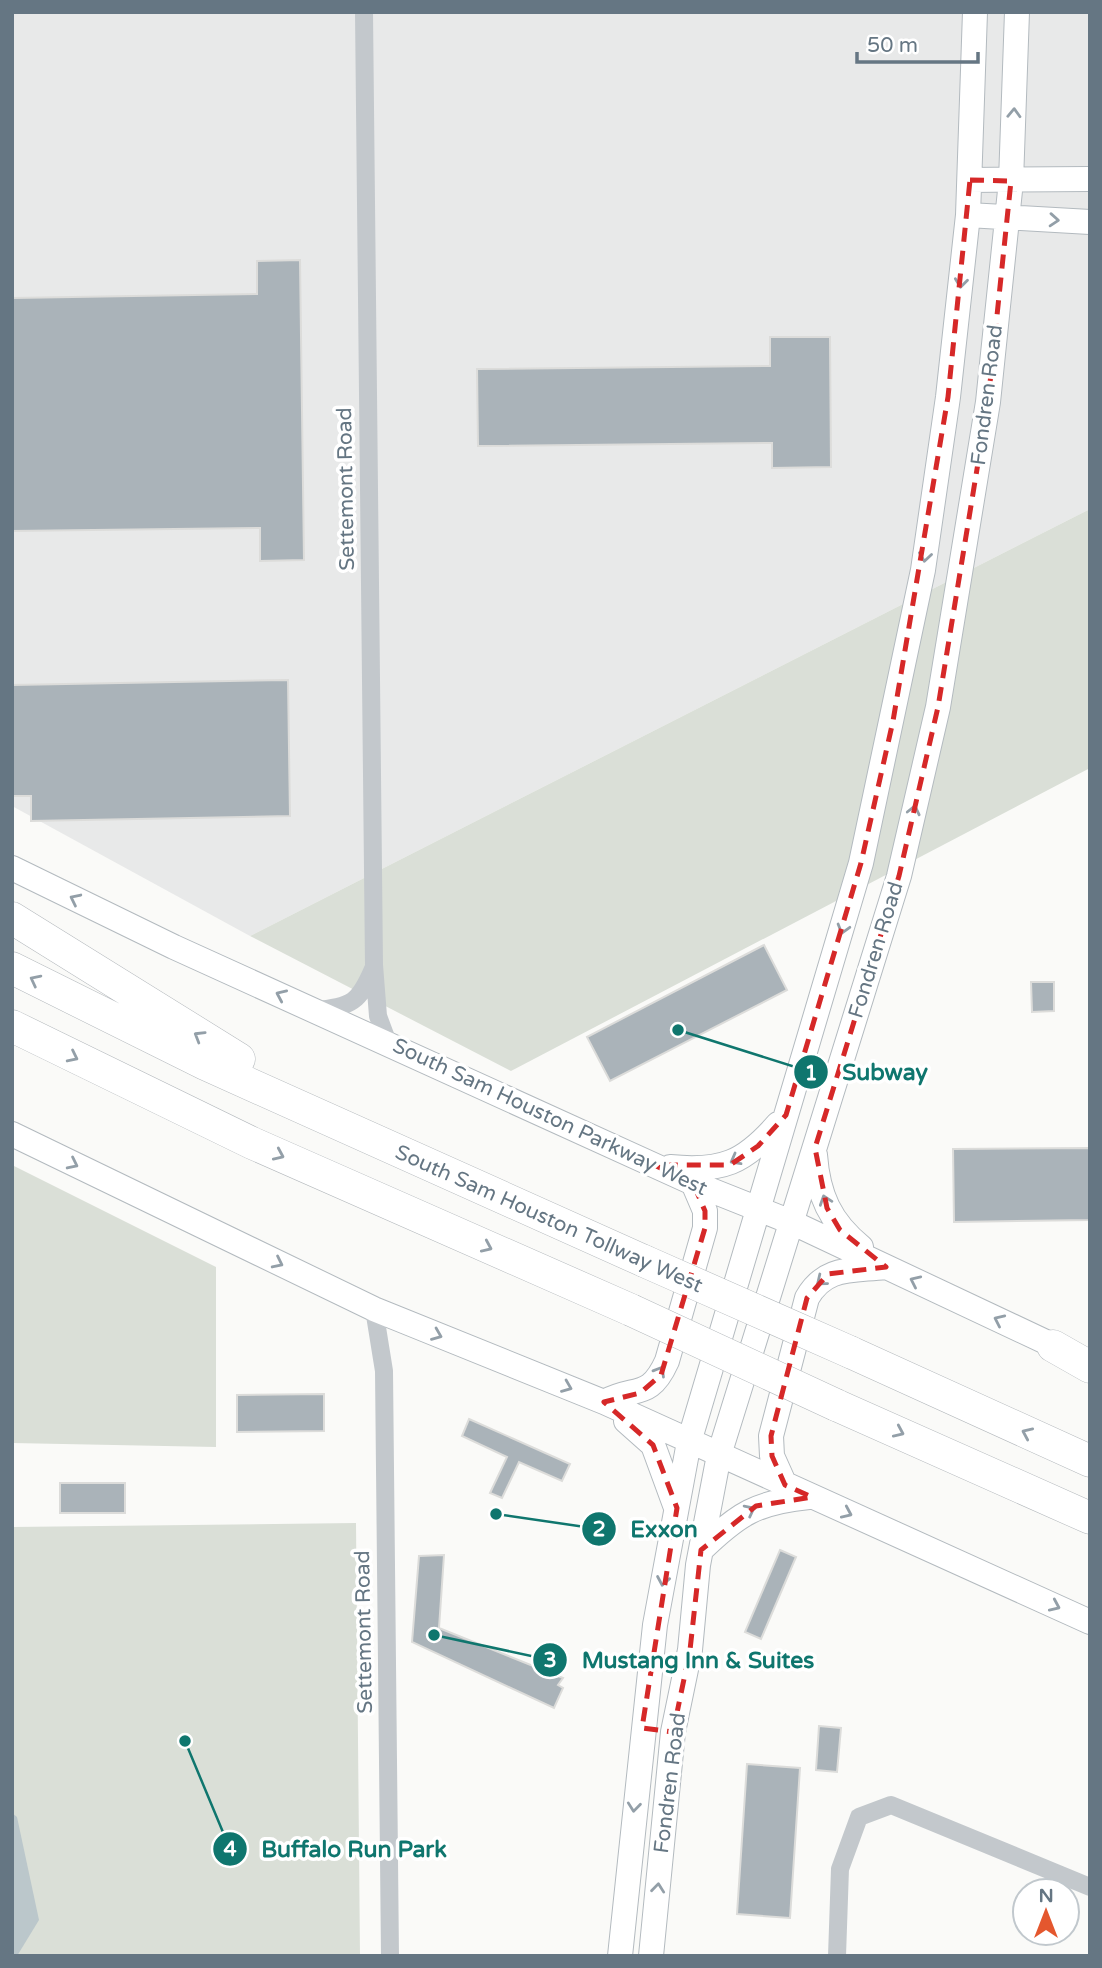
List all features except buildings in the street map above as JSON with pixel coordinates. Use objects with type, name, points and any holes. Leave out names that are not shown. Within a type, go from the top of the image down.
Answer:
[{"type":"highway","points":[[12,918],[127,992],[384,1146]]},
{"type":"highway","name":"South Sam Houston Tollway West","points":[[12,968],[193,1058],[384,1146],[1090,1461]]},
{"type":"highway","points":[[20,1031],[252,1143],[631,1310],[1090,1518]]},
{"type":"highway","points":[[1053,1346],[1090,1365]]},
{"type":"highway","points":[[971,1464],[1025,1495],[1090,1540]]},
{"type":"main road","name":"Fondren Road","points":[[620,1956],[655,1625],[689,1442],[756,1209],[861,863],[893,721],[930,522],[968,215],[975,12]]},
{"type":"main road","name":"Fondren Road","points":[[651,1956],[673,1732],[690,1650],[701,1550],[719,1455],[899,876],[938,707],[988,402],[1011,181],[1017,12]]},
{"type":"main road","points":[[970,180],[1090,179]]},
{"type":"main road","points":[[968,215],[1090,222]]},
{"type":"main road","points":[[930,522],[969,530]]},
{"type":"main road","points":[[861,863],[899,876]]},
{"type":"main road","name":"South Sam Houston Parkway West","points":[[12,868],[174,947],[388,1042],[693,1183],[791,1222],[1053,1346]]},
{"type":"main road","points":[[654,1165],[694,1169],[730,1165],[758,1146],[786,1115]]},
{"type":"main road","points":[[12,1134],[374,1309],[604,1402],[1090,1622]]},
{"type":"main road","points":[[815,1148],[816,1169],[827,1208],[840,1230],[886,1267]]},
{"type":"main road","points":[[604,1402],[614,1396],[640,1393],[660,1375],[667,1360],[705,1228],[705,1212],[693,1183]]},
{"type":"main road","points":[[785,1485],[772,1456],[771,1436],[807,1298],[814,1284],[828,1274],[886,1267]]},
{"type":"main road","points":[[604,1402],[653,1445],[677,1508]]},
{"type":"main road","points":[[701,1550],[730,1521],[756,1506],[812,1497]]},
{"type":"main road","points":[[642,1728],[673,1732]]},
{"type":"street","name":"Settemont Road","points":[[364,12],[374,965],[378,1016],[388,1042]]},
{"type":"street","name":"Settemont Road","points":[[315,1010],[339,1008],[359,998],[374,965]]},
{"type":"street","name":"Settemont Road","points":[[374,1309],[384,1371],[390,1956]]},
{"type":"street","points":[[837,1956],[840,1869],[859,1817],[891,1805],[1090,1887]]},
{"type":"highlighted area","points":[[970,180],[1011,181],[988,402],[938,707],[899,876],[815,1148],[827,1208],[840,1230],[886,1267],[828,1274],[807,1298],[771,1436],[772,1456],[785,1485],[812,1497],[756,1506],[701,1550],[690,1650],[673,1732],[642,1728],[677,1508],[653,1445],[604,1402],[640,1393],[661,1375],[705,1228],[705,1211],[693,1183],[654,1165],[730,1165],[758,1146],[786,1115],[861,863],[893,721],[948,397]]},
{"type":"shaded area","points":[[12,12],[1090,12],[1090,509],[250,936],[12,806]]},
{"type":"shaded area","points":[[1090,509],[1090,768],[511,1071],[250,936]]},
{"type":"shaded area","points":[[12,1165],[216,1267],[216,1447],[12,1443]]},
{"type":"shaded area","points":[[356,1523],[360,1956],[12,1956],[12,1527]]},
{"type":"shaded area","points":[[12,1813],[17,1817],[39,1920],[17,1956],[12,1956]]},
{"type":"place","name":"Subway","points":[[678,1030]]},
{"type":"place","name":"Exxon","points":[[496,1514]]},
{"type":"place","name":"Mustang Inn & Suites","points":[[434,1635]]},
{"type":"place","name":"Buffalo Run Park","points":[[185,1741]]}]
